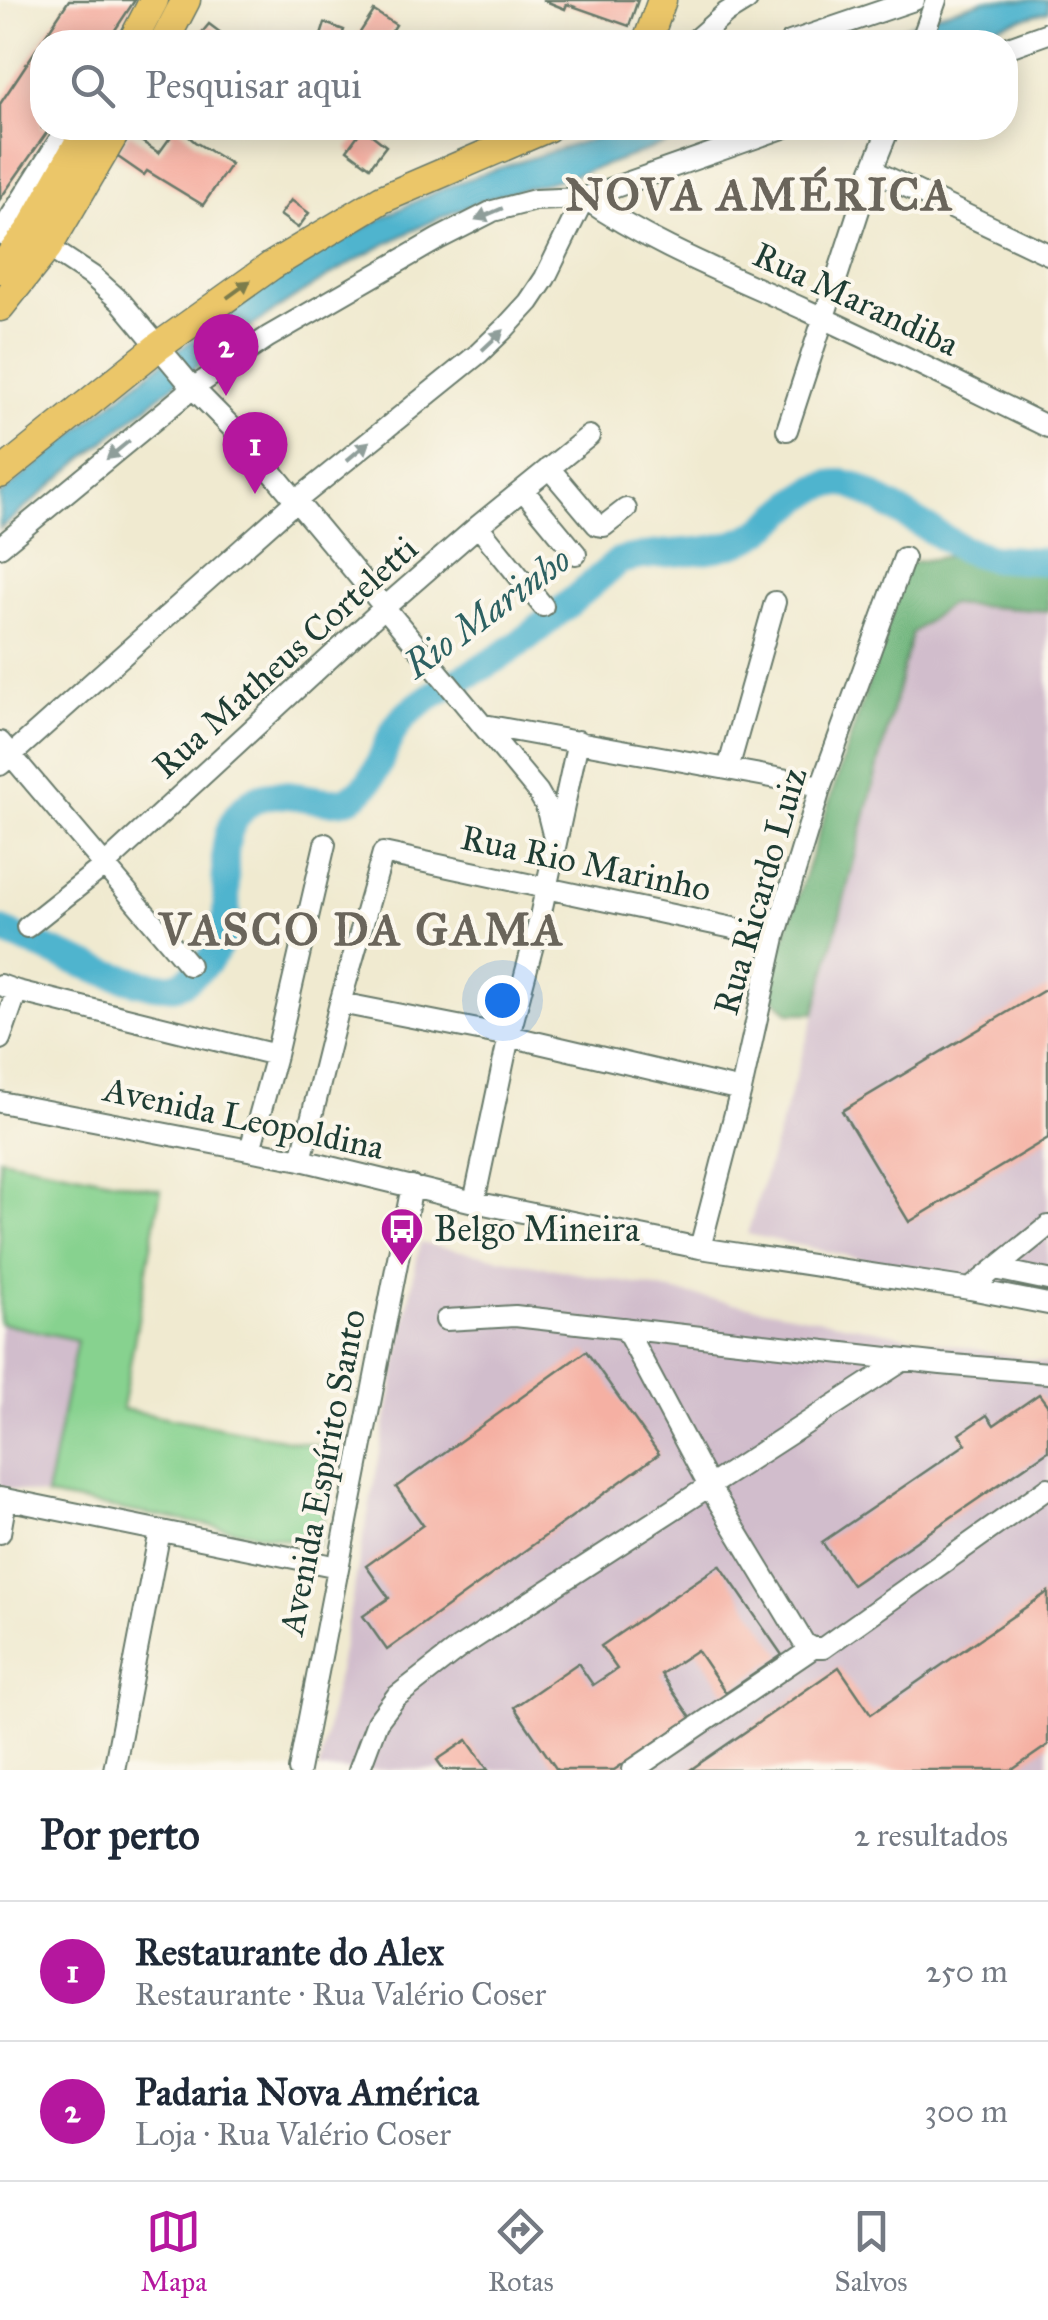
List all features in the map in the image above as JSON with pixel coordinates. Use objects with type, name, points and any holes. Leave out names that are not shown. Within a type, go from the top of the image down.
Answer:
[{"type":"main road","points":[[170,30],[186,0]]},
{"type":"main road","points":[[652,30],[662,0]]},
{"type":"main road","points":[[0,269],[30,230],[80,140]]},
{"type":"main road","points":[[0,307],[48,247],[111,140]]},
{"type":"main road","points":[[0,474],[271,266],[382,199],[519,140]]},
{"type":"street","points":[[707,30],[748,0]]},
{"type":"street","points":[[825,30],[914,0]]},
{"type":"street","points":[[1018,44],[1048,33]]},
{"type":"street","points":[[0,234],[59,140]]},
{"type":"street","points":[[0,546],[189,382],[438,238],[493,211],[550,198],[584,198],[749,140]]},
{"type":"street","points":[[787,430],[885,140]]},
{"type":"street","points":[[872,170],[1048,254]]},
{"type":"street","points":[[550,198],[570,226]]},
{"type":"street","points":[[189,965],[4,754],[297,500],[478,354],[529,302],[584,198]]},
{"type":"street","name":"Rua Marandiba","points":[[584,198],[646,237],[1048,427]]},
{"type":"street","points":[[48,247],[106,288],[254,449],[538,792],[546,806],[555,842]]},
{"type":"street","name":"Rua Matheus Corteletti","points":[[27,928],[105,866],[478,526],[588,436]]},
{"type":"street","points":[[549,468],[596,525],[604,526],[626,509]]},
{"type":"street","points":[[522,490],[576,554]]},
{"type":"street","points":[[478,526],[542,606]]},
{"type":"street","name":"Rua Ricardo Luiz","points":[[700,1248],[775,937],[820,786],[904,558]]},
{"type":"street","points":[[728,769],[774,602]]},
{"type":"street","points":[[484,725],[820,786]]},
{"type":"street","points":[[474,1202],[578,741]]},
{"type":"street","points":[[250,1150],[325,844]]},
{"type":"street","name":"Rua Rio Marinho","points":[[340,1003],[383,853],[775,937]]},
{"type":"street","points":[[0,1039],[8,988],[276,1055]]},
{"type":"street","points":[[300,1160],[340,1003],[509,1036],[741,1090]]},
{"type":"street","name":"Avenida Leopoldina","points":[[0,1102],[300,1160],[474,1202],[700,1248],[1048,1304]]},
{"type":"street","name":"Avenida Espírito Santo","points":[[298,1770],[412,1186]]},
{"type":"street","points":[[970,1289],[1048,1226]]},
{"type":"street","points":[[996,1270],[1048,1280]]},
{"type":"street","points":[[446,1320],[515,1316],[1048,1373]]},
{"type":"street","points":[[624,1328],[709,1486],[804,1644],[813,1648],[824,1648],[1048,1488]]},
{"type":"street","points":[[359,1770],[376,1722],[396,1696],[459,1648],[904,1360]]},
{"type":"street","points":[[0,1533],[3,1499],[338,1568]]},
{"type":"street","points":[[114,1770],[160,1531]]},
{"type":"street","points":[[633,1770],[813,1648]]},
{"type":"shaded area","points":[[949,604],[1048,611],[1048,1300],[747,1234],[815,1013],[912,633]]},
{"type":"shaded area","points":[[420,1243],[1048,1363],[1048,1770],[319,1770]]},
{"type":"shaded area","points":[[0,1323],[78,1339],[46,1496],[0,1487]]},
{"type":"green space","points":[[972,552],[1048,563],[1048,611],[949,604],[912,633],[815,1013],[790,1013],[769,994],[770,981],[908,563]]},
{"type":"green space","points":[[0,1158],[161,1190],[122,1409],[336,1449],[318,1545],[46,1496],[77,1340],[0,1323]]},
{"type":"water","points":[[986,0],[1048,0],[1048,11],[982,30],[896,30]]},
{"type":"water","points":[[588,140],[676,140],[591,170],[479,202],[348,265],[286,303],[168,389],[0,529],[0,495],[208,328],[319,253],[377,220],[438,191]]},
{"type":"building","points":[[69,0],[135,0],[115,30],[49,30]]},
{"type":"building","points":[[543,0],[638,0],[629,26],[567,4],[565,9]]},
{"type":"building","points":[[374,11],[396,25],[393,30],[362,30]]},
{"type":"building","points":[[325,23],[344,30],[323,30]]},
{"type":"building","points":[[30,59],[30,140],[42,140],[0,199],[0,104]]},
{"type":"building","points":[[125,140],[140,140],[159,153],[168,140],[193,140],[231,164],[203,205],[147,171],[144,175],[115,155]]},
{"type":"building","points":[[354,140],[378,140],[386,146],[370,167],[347,150]]},
{"type":"building","points":[[291,200],[309,213],[298,228],[280,215]]},
{"type":"building","points":[[1048,988],[1048,1138],[909,1222],[842,1111]]},
{"type":"building","points":[[586,1351],[659,1454],[387,1650],[363,1616],[389,1598],[366,1566],[423,1525],[396,1487]]},
{"type":"building","points":[[1039,1394],[1048,1406],[1048,1451],[852,1585],[822,1542],[966,1444],[959,1434],[987,1415],[994,1425]]},
{"type":"building","points":[[720,1565],[782,1655],[726,1693],[697,1650],[661,1674],[691,1718],[614,1770],[557,1770],[514,1707],[578,1663],[593,1685],[617,1669],[601,1646]]},
{"type":"building","points":[[1048,1592],[1048,1745],[1012,1770],[690,1770],[839,1667],[871,1714]]},
{"type":"building","points":[[467,1740],[488,1770],[444,1770],[437,1760]]},
{"type":"waterway","name":"Rio Marinho","points":[[0,930],[118,976],[164,986],[183,983],[215,953],[223,933],[226,848],[230,828],[242,810],[270,795],[331,801],[357,794],[372,777],[404,717],[428,698],[521,642],[619,561],[740,542],[768,526],[802,497],[827,484],[856,486],[963,549],[991,558],[1048,562]]},
{"type":"place","name":"Padaria Nova América","points":[[226,396]]},
{"type":"place","name":"Restaurante do Alex","points":[[255,494]]},
{"type":"place","name":"Belgo Mineira","points":[[402,1267]]},
{"type":"district","name":"NOVA AMÉRICA","points":[[760,194]]},
{"type":"district","name":"VASCO DA GAMA","points":[[362,929]]}]
